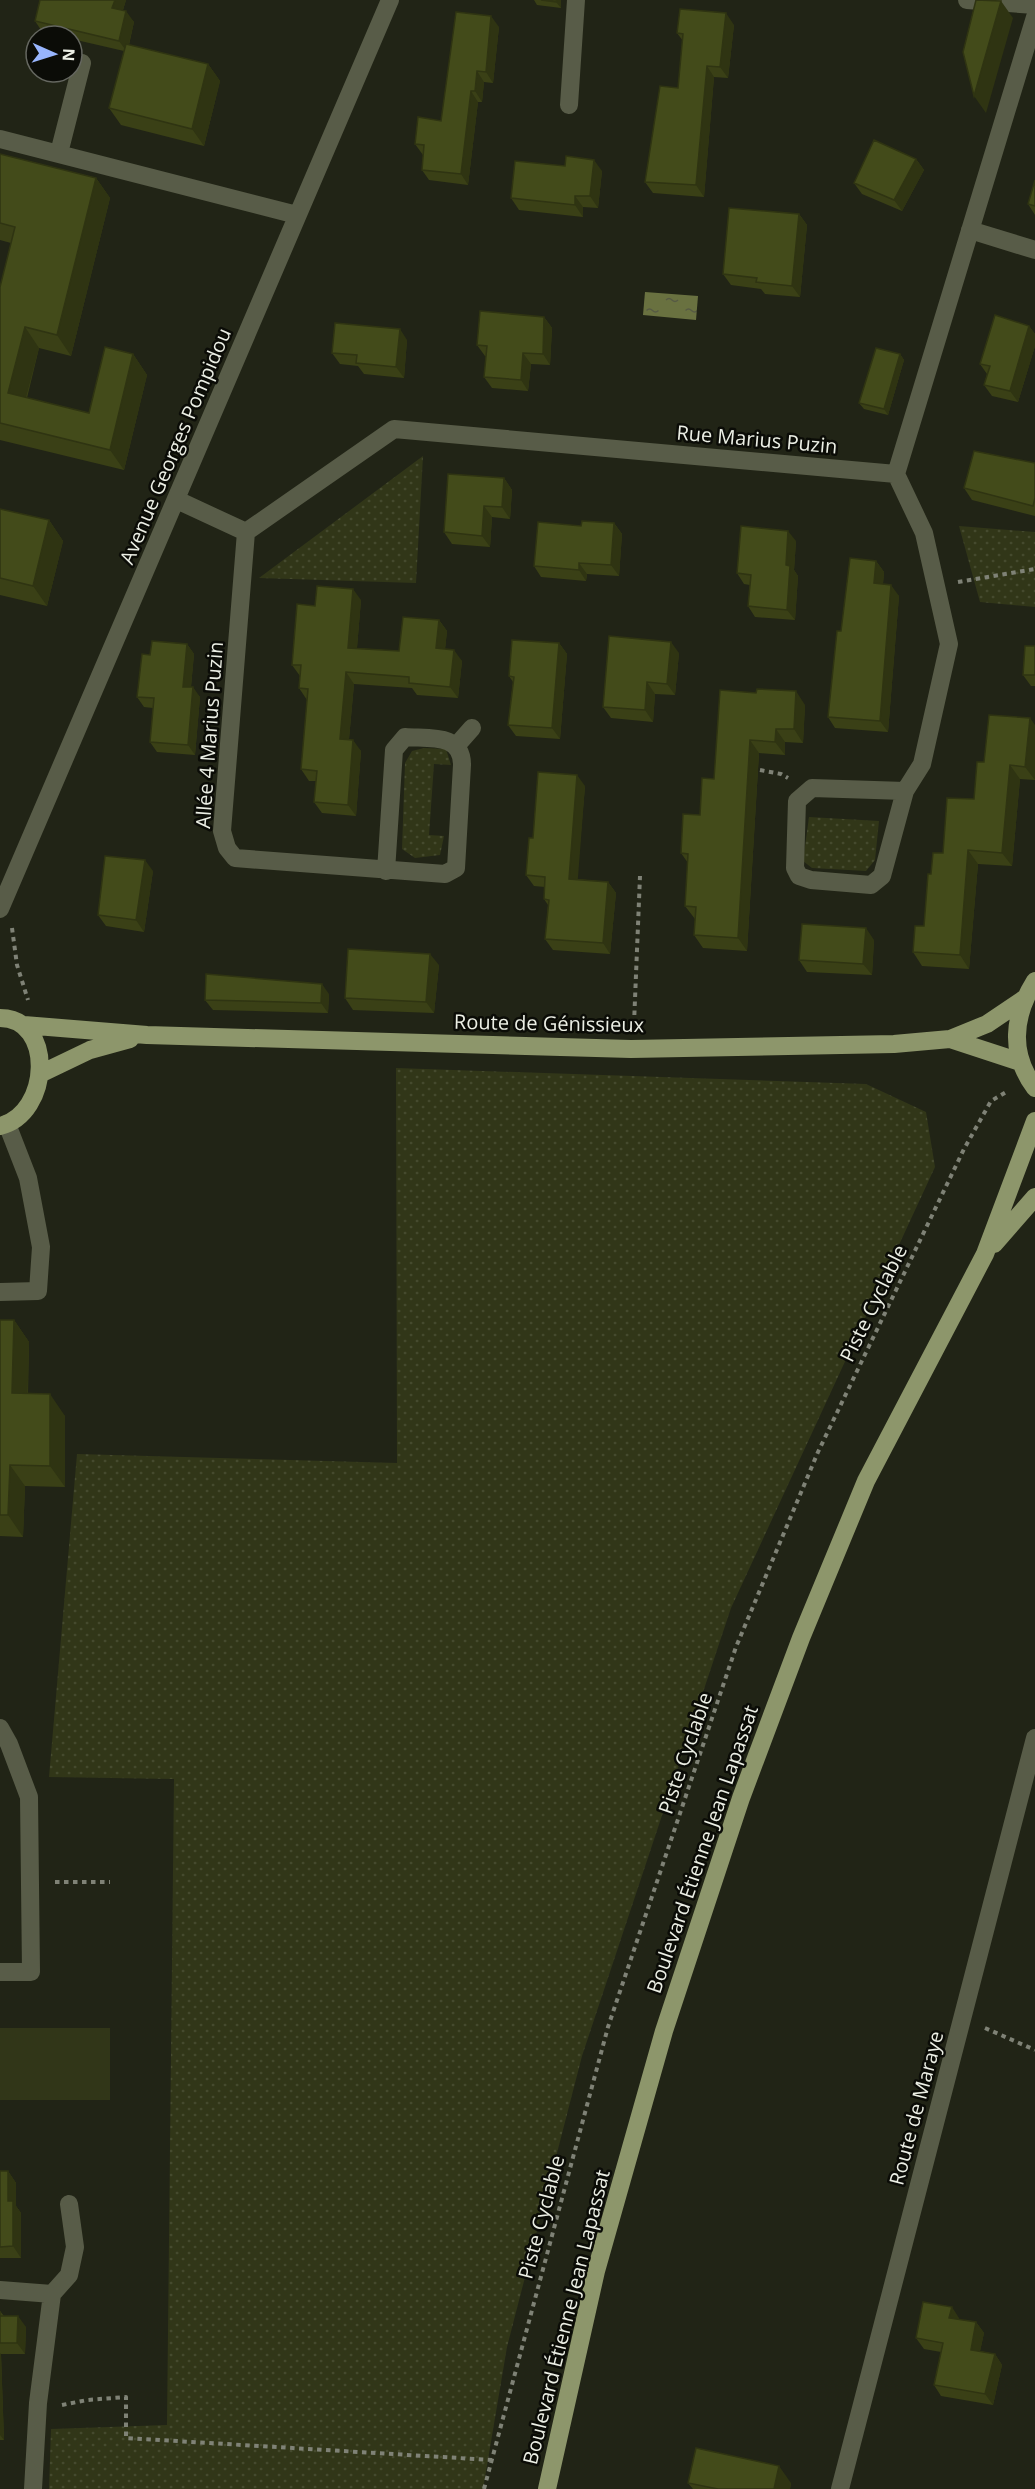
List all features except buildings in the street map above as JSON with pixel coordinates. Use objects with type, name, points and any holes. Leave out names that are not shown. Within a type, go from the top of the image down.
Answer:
[{"type":"main road","points":[[1032,1084],[1020,1062],[1016,1041],[1017,1019],[1024,999],[1035,981]]},
{"type":"main road","name":"Route de Génissieux","points":[[1,1014],[24,1025],[147,1035],[631,1049],[894,1044],[950,1039],[987,1024],[1024,999]]},
{"type":"main road","points":[[4,1125],[24,1115],[36,1094],[40,1074],[38,1051],[24,1025]]},
{"type":"main road","name":"Route de Génissieux","points":[[40,1074],[90,1050],[147,1035]]},
{"type":"main road","name":"Route de Génissieux","points":[[950,1039],[1020,1062]]},
{"type":"main road","name":"Boulevard Étienne Jean Lapassat","points":[[547,2489],[596,2271],[664,2031],[741,1798],[801,1638],[866,1481],[985,1254],[1035,1121]]},
{"type":"main road","name":"Boulevard Étienne Jean Lapassat","points":[[985,1254],[1035,1197]]},
{"type":"street","name":"Avenue Georges Pompidou","points":[[0,909],[390,0]]},
{"type":"street","points":[[569,105],[576,0]]},
{"type":"street","points":[[967,0],[1035,5]]},
{"type":"street","points":[[905,791],[812,788],[797,801],[795,868],[799,876],[811,880],[871,885],[882,876],[905,791],[922,764],[949,644],[924,533],[896,474],[1035,17]]},
{"type":"street","points":[[59,153],[77,84]]},
{"type":"street","points":[[0,139],[297,215]]},
{"type":"street","points":[[970,230],[1035,250]]},
{"type":"street","name":"Rue Marius Puzin","points":[[246,532],[394,429],[896,474]]},
{"type":"street","points":[[177,500],[246,532]]},
{"type":"street","name":"Allée 4 Marius Puzin","points":[[246,532],[222,831],[227,848],[235,858],[445,874],[456,868],[462,765],[462,754],[457,745]]},
{"type":"street","points":[[386,871],[394,750],[405,737],[447,740],[457,745],[472,728]]},
{"type":"street","points":[[0,1292],[38,1292],[41,1247],[28,1178],[4,1125]]},
{"type":"street","points":[[0,1728],[9,1744],[29,1797],[31,1972],[0,1972]]},
{"type":"street","name":"Route de Maraye","points":[[840,2489],[1035,1738]]},
{"type":"street","points":[[33,2489],[38,2410],[52,2294],[69,2275],[75,2247],[69,2204]]},
{"type":"street","points":[[0,2290],[52,2294]]},
{"type":"path","points":[[937,588],[973,578],[1035,569]]},
{"type":"path","points":[[634,1025],[640,876]]},
{"type":"path","points":[[9,885],[16,965],[30,1006]]},
{"type":"path","points":[[622,1025],[645,1025]]},
{"type":"path","name":"Piste Cyclable","points":[[484,2489],[608,2027],[736,1647],[819,1452],[964,1149],[991,1101],[1032,1084]]},
{"type":"path","points":[[962,2018],[1035,2050]]},
{"type":"path","points":[[38,2410],[87,2400],[126,2397],[126,2438],[492,2460]]},
{"type":"shaded area","points":[[423,456],[416,583],[259,578]]},
{"type":"shaded area","points":[[959,526],[1035,532],[1035,607],[980,602]]},
{"type":"shaded area","points":[[424,748],[446,749],[451,765],[434,764],[429,835],[444,836],[440,855],[415,858],[402,849],[405,763],[412,751]]},
{"type":"shaded area","points":[[809,817],[879,821],[875,860],[866,871],[812,868],[803,861]]},
{"type":"shaded area","points":[[396,1068],[866,1084],[926,1112],[935,1167],[731,1608],[582,2056],[507,2347],[483,2489],[49,2489],[51,2429],[167,2425],[174,1779],[49,1777],[77,1454],[397,1463]]},
{"type":"shaded area","points":[[0,2028],[110,2028],[110,2100],[0,2100]]},
{"type":"water","points":[[645,292],[698,296],[696,320],[643,315]]}]
